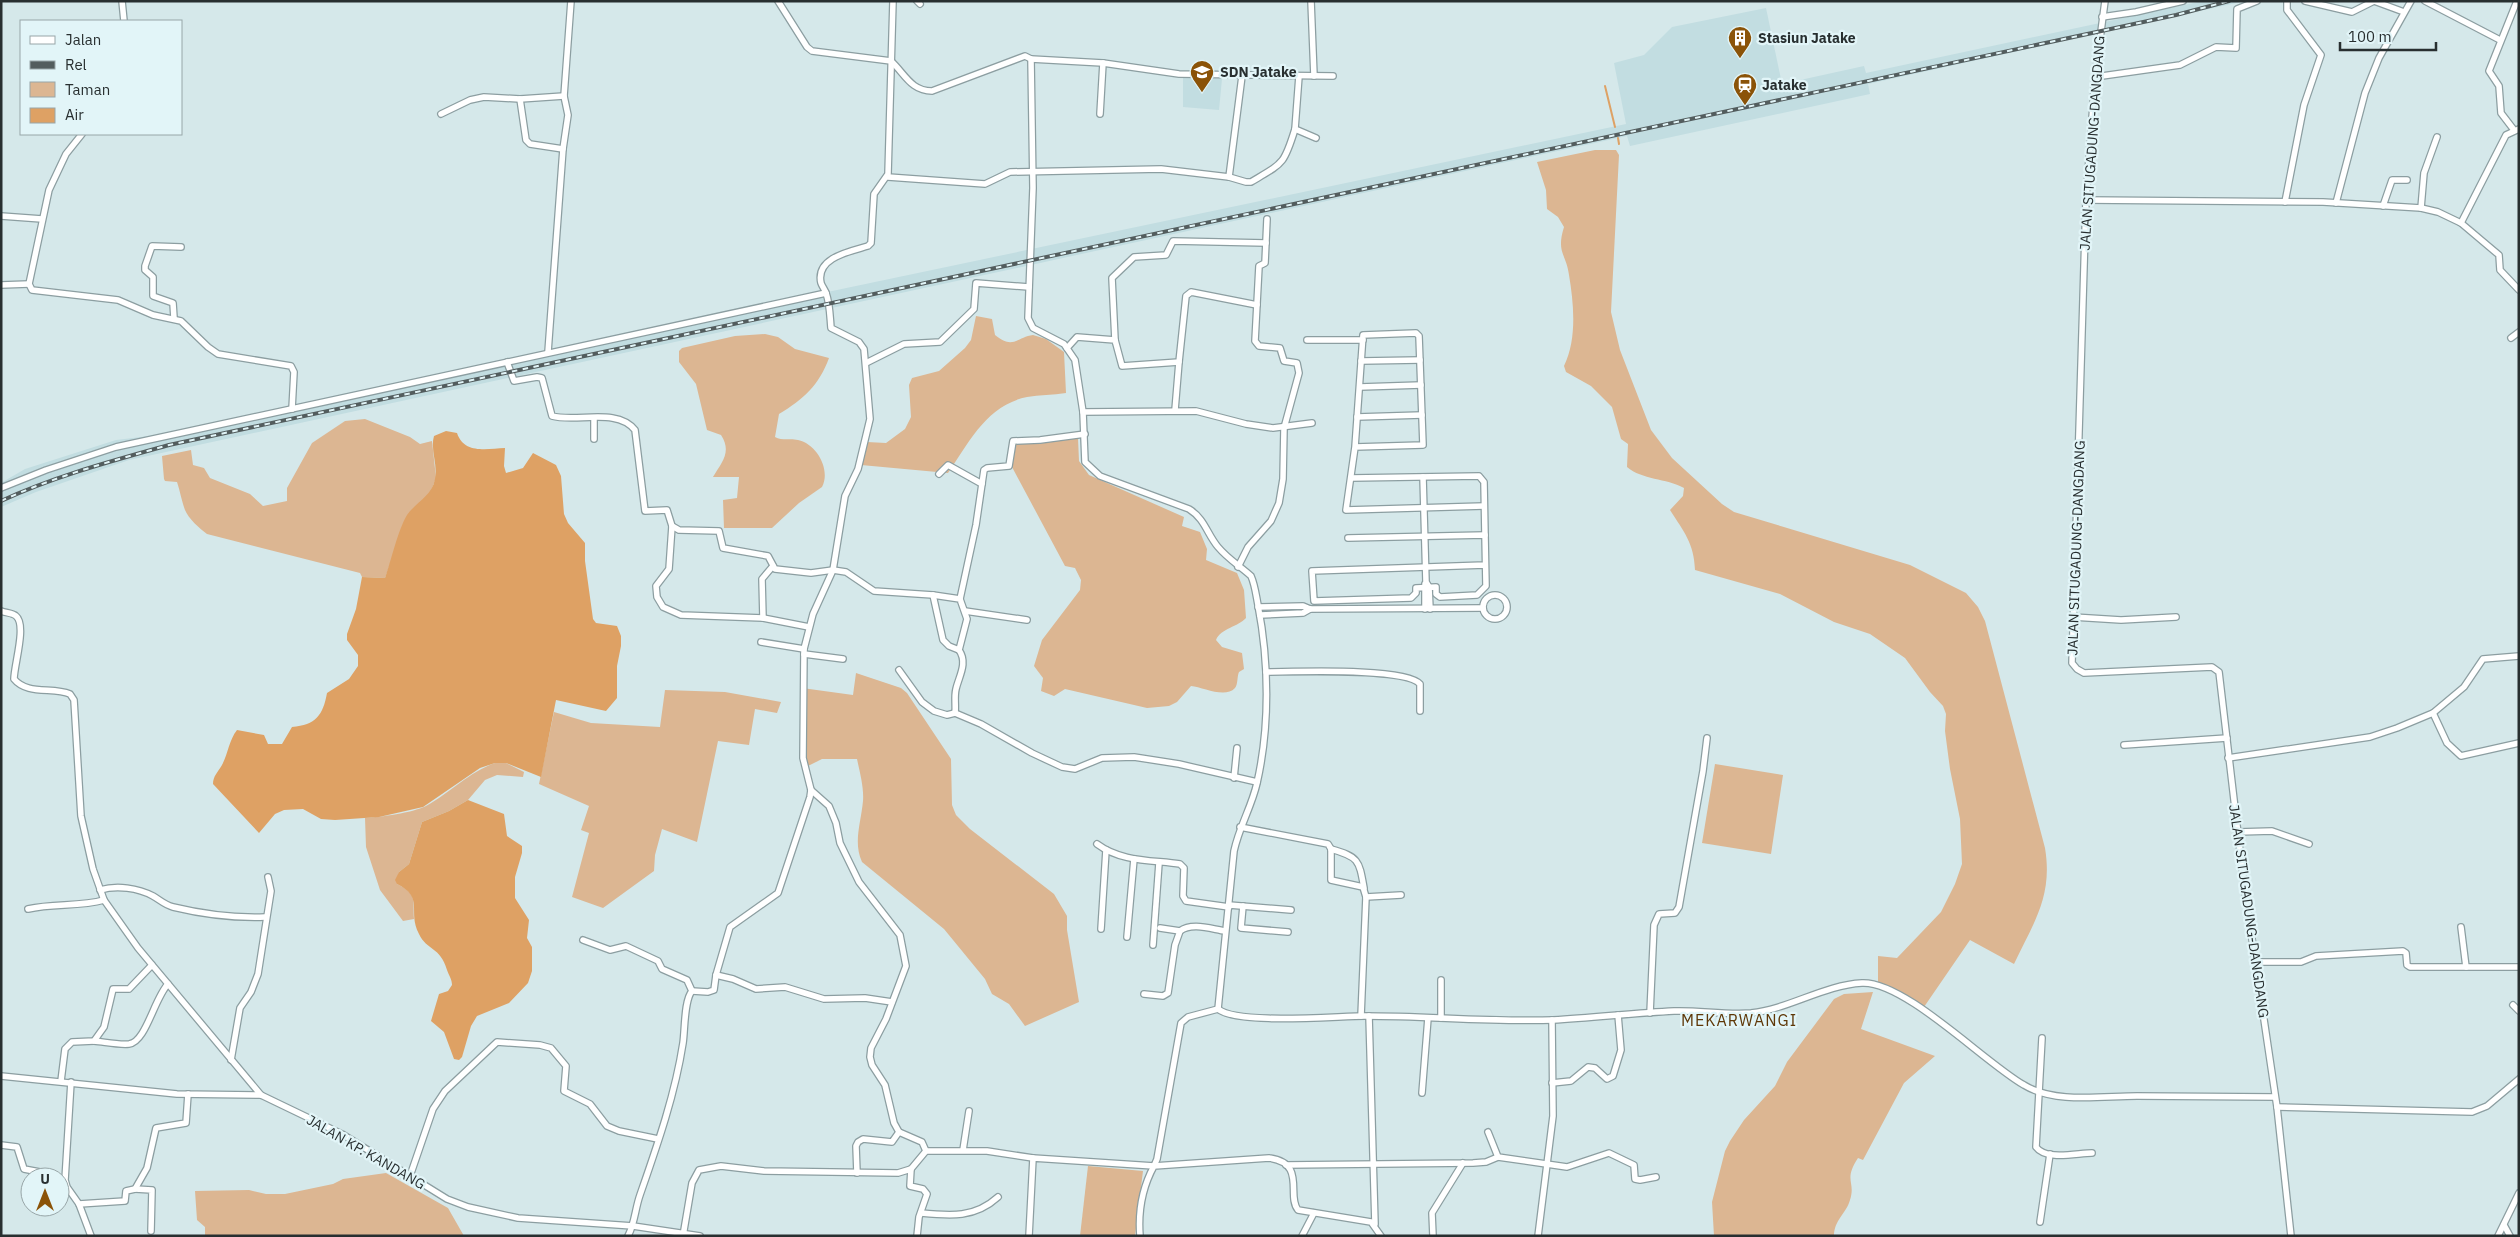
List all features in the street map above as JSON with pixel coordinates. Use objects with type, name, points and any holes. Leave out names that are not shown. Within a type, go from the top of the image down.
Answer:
[{"type":"street","points":[[122,1],[124,20]]},
{"type":"street","points":[[548,352],[563,149],[568,115],[564,96],[571,1]]},
{"type":"street","points":[[778,1],[807,47],[812,51],[890,61],[916,88],[932,91],[1025,56],[1031,59],[1103,63],[1179,74],[1332,76]]},
{"type":"street","points":[[692,991],[711,992],[714,990],[716,975],[730,927],[778,893],[811,790],[803,758],[804,651],[809,626],[833,570],[845,496],[858,469],[870,416],[863,345],[831,328],[826,293],[821,282],[825,266],[838,256],[868,246],[871,242],[874,194],[888,177],[890,61],[894,1]]},
{"type":"street","points":[[1311,1],[1314,76]]},
{"type":"street","name":"JALAN SITUGADUNG-DANGDANG","points":[[2105,1],[2095,77],[2086,200],[2072,663],[2076,669],[2084,673],[2212,667],[2220,672],[2228,758],[2277,1107],[2291,1236]]},
{"type":"street","points":[[2102,17],[2136,12],[2183,1]]},
{"type":"street","points":[[2095,77],[2180,65],[2216,47],[2236,48],[2237,9],[2258,1]]},
{"type":"street","points":[[2285,202],[2304,104],[2321,55],[2287,10],[2288,1]]},
{"type":"street","points":[[2305,1],[2352,12],[2367,3],[2378,2],[2404,12]]},
{"type":"street","points":[[2336,202],[2365,93],[2378,58],[2411,1]]},
{"type":"street","points":[[2425,1],[2500,40]]},
{"type":"street","points":[[2460,223],[2497,150],[2506,135],[2516,129],[2501,113],[2499,86],[2488,71],[2517,1]]},
{"type":"street","points":[[1031,59],[1033,172],[1028,318],[1030,325],[1059,340],[1075,360],[1083,412],[1085,434],[1084,458],[1088,467],[1100,476],[1196,514],[1203,521],[1216,545],[1251,576],[1260,615],[1266,672],[1264,728],[1257,782],[1240,827],[1232,864],[1218,1009]]},
{"type":"street","points":[[1100,114],[1103,63]]},
{"type":"street","points":[[1229,177],[1242,76]]},
{"type":"street","points":[[888,177],[985,184],[1006,172],[1160,169],[1229,177],[1251,182],[1286,158],[1295,129],[1299,76]]},
{"type":"street","points":[[441,114],[479,97],[520,99],[564,96]]},
{"type":"street","points":[[520,99],[526,140],[530,144],[563,149]]},
{"type":"street","points":[[1295,129],[1316,138]]},
{"type":"street","points":[[81,135],[66,154],[49,190],[29,284],[32,290],[38,293],[112,299],[153,315],[174,318],[187,325],[208,347],[218,354],[291,366],[294,372],[292,409]]},
{"type":"street","points":[[2421,208],[2421,185],[2437,137]]},
{"type":"street","points":[[2384,206],[2392,180],[2407,180]]},
{"type":"street","points":[[2086,200],[2336,202],[2421,208],[2438,212],[2460,223],[2499,255],[2500,270],[2519,290]]},
{"type":"street","points":[[1,216],[42,219]]},
{"type":"street","points":[[1238,566],[1248,547],[1271,521],[1279,503],[1283,480],[1284,428],[1299,372],[1297,363],[1284,361],[1280,348],[1259,346],[1254,341],[1259,266],[1265,263],[1267,219]]},
{"type":"street","points":[[1180,362],[1122,366],[1115,340],[1112,278],[1134,257],[1166,255],[1173,241],[1266,243]]},
{"type":"street","points":[[174,318],[173,303],[154,296],[153,277],[145,270],[145,266],[152,246],[181,247]]},
{"type":"street","points":[[866,364],[904,344],[940,342],[974,309],[976,283],[1029,288]]},
{"type":"street","points":[[1,284],[29,284]]},
{"type":"street","points":[[1174,410],[1186,296],[1191,292],[1257,305]]},
{"type":"street","points":[[1,488],[46,470],[116,447],[826,293]]},
{"type":"street","points":[[2511,338],[2519,332]]},
{"type":"street","points":[[1355,447],[1423,445],[1419,336],[1416,333],[1363,335],[1355,447],[1346,510],[1484,506]]},
{"type":"street","points":[[1067,348],[1077,337],[1115,340]]},
{"type":"street","points":[[1307,340],[1363,340]]},
{"type":"street","points":[[1361,361],[1420,360]]},
{"type":"street","points":[[507,362],[514,380],[542,378],[552,416],[621,419],[635,430],[644,510],[667,510],[672,526],[669,569],[656,586],[657,598],[663,607],[681,615],[763,618],[809,626]]},
{"type":"street","points":[[1360,387],[1421,385]]},
{"type":"street","points":[[1083,412],[1196,411],[1246,424],[1284,428],[1312,423]]},
{"type":"street","points":[[1357,417],[1422,415]]},
{"type":"street","points":[[594,418],[594,439]]},
{"type":"street","points":[[955,714],[955,690],[963,666],[959,650],[967,619],[960,599],[976,525],[984,470],[987,468],[1009,466],[1013,441],[1040,440],[1085,434]]},
{"type":"street","points":[[939,474],[948,465],[982,484]]},
{"type":"street","points":[[1351,478],[1479,476],[1484,482],[1486,586],[1477,595],[1440,597],[1436,594],[1436,587],[1426,586],[1416,588],[1416,593],[1411,598],[1314,601],[1312,571],[1485,565]]},
{"type":"street","points":[[1423,477],[1427,609]]},
{"type":"street","points":[[672,526],[680,530],[719,531],[724,548],[768,556],[773,566],[783,571],[811,573],[833,570],[853,576],[868,589],[874,591],[960,599]]},
{"type":"street","points":[[1348,538],[1485,535]]},
{"type":"street","points":[[763,618],[762,579],[773,566]]},
{"type":"street","points":[[933,595],[943,640],[949,646],[959,650]]},
{"type":"street","points":[[1494,595],[1500,596],[1507,606],[1502,617],[1496,619],[1490,618],[1483,608],[1484,602],[1494,595]]},
{"type":"street","points":[[1258,607],[1303,606],[1310,609],[1483,608]]},
{"type":"street","points":[[1260,615],[1303,613],[1310,609]]},
{"type":"street","points":[[1,611],[15,615],[20,620],[20,636],[14,679],[25,688],[62,691],[70,694],[74,700],[81,816],[93,869],[104,900],[152,965],[261,1095]]},
{"type":"street","points":[[965,611],[1027,620]]},
{"type":"street","points":[[2073,617],[2121,620],[2176,617]]},
{"type":"street","points":[[761,642],[843,659]]},
{"type":"street","points":[[2228,758],[2370,737],[2433,713],[2464,687],[2484,659],[2519,656]]},
{"type":"street","points":[[899,670],[922,702],[934,711],[947,716],[955,714],[994,730],[1041,758],[1067,768],[1078,768],[1102,758],[1134,757],[1179,764],[1257,782]]},
{"type":"street","points":[[1266,672],[1370,673],[1407,676],[1420,684],[1420,711]]},
{"type":"street","points":[[2433,713],[2446,743],[2461,756],[2519,744]]},
{"type":"street","points":[[1650,1013],[1654,921],[1659,914],[1675,913],[1679,907],[1707,738]]},
{"type":"street","points":[[2124,745],[2227,738]]},
{"type":"street","points":[[1234,778],[1237,748]]},
{"type":"street","points":[[811,790],[829,806],[836,823],[842,848],[863,888],[889,918],[900,936],[906,966],[886,1019],[871,1048],[870,1057],[872,1065],[884,1085],[894,1123],[899,1132],[922,1142],[926,1151]]},
{"type":"street","points":[[1240,827],[1330,845],[1330,880],[1360,885],[1365,894]]},
{"type":"street","points":[[2238,832],[2272,831],[2309,844]]},
{"type":"street","points":[[1097,844],[1106,850],[1134,859],[1159,863],[1178,863],[1184,867],[1183,896],[1186,902],[1291,910]]},
{"type":"street","points":[[1331,849],[1354,856],[1360,865],[1365,894],[1361,1016]]},
{"type":"street","points":[[1101,929],[1106,850]]},
{"type":"street","points":[[1127,937],[1134,859]]},
{"type":"street","points":[[1153,944],[1159,863]]},
{"type":"street","points":[[231,1060],[240,1008],[251,992],[258,974],[265,917],[271,891],[268,877]]},
{"type":"street","points":[[100,890],[115,887],[140,892],[152,896],[166,905],[200,914],[265,917]]},
{"type":"street","points":[[1365,894],[1401,895]]},
{"type":"street","points":[[28,909],[46,905],[86,905],[104,900]]},
{"type":"street","points":[[1243,906],[1241,928],[1288,932]]},
{"type":"street","points":[[1160,928],[1180,931],[1188,927],[1197,927],[1225,931]]},
{"type":"street","points":[[2460,927],[2466,967]]},
{"type":"street","points":[[1144,994],[1163,996],[1168,993],[1175,945],[1180,931]]},
{"type":"street","points":[[583,940],[610,950],[626,946],[658,961],[662,969],[687,980],[692,991]]},
{"type":"street","points":[[2256,962],[2301,962],[2316,956],[2403,951],[2406,953],[2410,967],[2519,967]]},
{"type":"street","points":[[94,1041],[104,1027],[113,989],[129,989],[152,965]]},
{"type":"street","points":[[716,975],[733,979],[756,989],[785,987],[824,999],[866,998],[892,1002]]},
{"type":"street","points":[[1441,980],[1441,1018]]},
{"type":"street","points":[[1140,1236],[1142,1196],[1146,1181],[1157,1159],[1181,1023],[1188,1017],[1218,1009],[1228,1014],[1250,1017],[1369,1016],[1552,1020],[1650,1013],[1751,1013],[1840,987],[1860,983],[1876,984],[1899,995],[1936,1018],[2020,1083],[2037,1092],[2069,1096],[2275,1097]]},
{"type":"street","points":[[60,1082],[65,1049],[72,1042],[94,1041],[130,1044],[137,1042],[143,1036],[158,995],[168,984]]},
{"type":"street","points":[[628,1236],[633,1226],[637,1205],[668,1110],[681,1053],[688,998],[692,991]]},
{"type":"street","points":[[2513,1005],[2519,1011]]},
{"type":"street","points":[[1369,1016],[1375,1224],[1381,1236]]},
{"type":"street","points":[[1552,1083],[1571,1081],[1588,1067],[1593,1067],[1607,1079],[1613,1076],[1621,1050],[1618,1016]]},
{"type":"street","points":[[1422,1093],[1428,1018]]},
{"type":"street","points":[[1538,1236],[1553,1116],[1552,1020]]},
{"type":"street","points":[[2042,1038],[2035,1144],[2040,1152],[2050,1154],[2092,1153]]},
{"type":"street","points":[[410,1176],[433,1109],[444,1091],[497,1042],[540,1045],[551,1048],[566,1066],[564,1091],[590,1104],[607,1126],[619,1131],[658,1139]]},
{"type":"street","name":"JALAN KP. KANDANG","points":[[1,1076],[188,1094],[261,1095],[342,1134],[457,1203],[502,1215],[633,1226],[683,1235],[700,1236]]},
{"type":"street","points":[[2277,1107],[2472,1112],[2487,1106],[2519,1079]]},
{"type":"street","points":[[65,1167],[71,1082]]},
{"type":"street","points":[[135,1189],[147,1168],[156,1128],[186,1123],[188,1094]]},
{"type":"street","points":[[963,1150],[969,1111]]},
{"type":"street","points":[[857,1173],[856,1146],[858,1142],[863,1140],[892,1142],[899,1132]]},
{"type":"street","points":[[1488,1132],[1498,1157]]},
{"type":"street","points":[[1,1145],[17,1147],[23,1167]]},
{"type":"street","points":[[683,1235],[692,1183],[695,1175],[705,1168],[732,1166],[764,1171],[898,1173],[911,1169],[926,1151],[963,1150],[987,1151],[1033,1158],[1154,1166],[1277,1159],[1286,1165],[1292,1176],[1296,1208],[1314,1213],[1367,1220],[1375,1224]]},
{"type":"street","points":[[1286,1165],[1463,1163],[1486,1162],[1498,1157],[1546,1165],[1570,1166],[1609,1153],[1634,1165],[1635,1179],[1656,1177]]},
{"type":"street","points":[[2040,1222],[2050,1154]]},
{"type":"street","points":[[1029,1236],[1033,1158]]},
{"type":"street","points":[[1433,1236],[1432,1212],[1463,1163]]},
{"type":"street","points":[[911,1169],[910,1186],[923,1189],[927,1194],[917,1236]]},
{"type":"street","points":[[79,1204],[124,1202],[126,1191],[135,1189],[152,1190],[152,1231]]},
{"type":"street","points":[[70,1193],[79,1204],[92,1236]]},
{"type":"street","points":[[2498,1236],[2519,1194]]},
{"type":"street","points":[[921,1213],[966,1215],[981,1210],[998,1197]]},
{"type":"street","points":[[1302,1236],[1314,1213]]},
{"type":"street","points":[[2504,1225],[2510,1236]]},
{"type":"shaded area","points":[[2203,1],[2245,1],[1868,84],[1870,94],[1630,146],[1627,136],[129,460],[36,492],[1,507],[1,483],[25,469],[116,440],[166,434],[357,391],[1626,124],[1614,63],[1644,55],[1672,27],[1766,8],[1782,84],[1864,66],[1866,73]]},
{"type":"shaded area","name":"SDN Jatake","points":[[1183,77],[1222,79],[1219,110],[1183,107]]},
{"type":"green space","points":[[1595,150],[1616,150],[1619,155],[1611,312],[1620,350],[1651,430],[1672,458],[1722,504],[1734,512],[1910,565],[1966,593],[1978,607],[1985,621],[2045,848],[2047,865],[2044,895],[2035,921],[2014,964],[1970,940],[1924,1007],[1878,983],[1878,956],[1897,958],[1941,912],[1955,884],[1962,864],[1960,819],[1950,769],[1945,731],[1946,714],[1943,706],[1930,692],[1905,658],[1870,634],[1834,622],[1780,594],[1695,570],[1693,552],[1684,532],[1670,510],[1683,496],[1684,488],[1670,482],[1647,477],[1627,467],[1628,444],[1621,439],[1612,407],[1591,386],[1566,372],[1564,366],[1571,345],[1573,322],[1568,268],[1561,248],[1564,227],[1558,217],[1547,209],[1546,190],[1537,162]]},
{"type":"green space","points":[[976,316],[992,319],[995,335],[1006,342],[1033,335],[1046,339],[1064,352],[1066,393],[1027,397],[1013,401],[1001,408],[980,426],[948,473],[861,465],[867,442],[886,443],[905,429],[911,417],[909,385],[912,378],[939,371],[965,348],[971,340]]},
{"type":"green space","points":[[765,334],[778,337],[795,349],[829,358],[825,368],[810,390],[796,403],[779,414],[775,437],[798,440],[805,442],[811,447],[821,459],[825,473],[824,480],[822,487],[799,503],[772,528],[724,528],[723,500],[737,498],[739,477],[713,477],[722,462],[726,447],[721,435],[707,430],[696,384],[679,362],[679,351],[682,348],[735,336]]},
{"type":"green space","points":[[365,419],[410,437],[420,444],[432,441],[436,478],[431,491],[408,515],[385,578],[362,577],[360,573],[207,534],[187,513],[177,482],[165,481],[164,479],[162,456],[191,450],[193,465],[204,468],[210,478],[250,494],[263,506],[287,501],[287,488],[312,443],[345,421]]},
{"type":"green space","points":[[1078,438],[1079,461],[1089,475],[1184,517],[1182,526],[1200,532],[1207,549],[1206,560],[1237,573],[1244,590],[1246,618],[1239,624],[1226,630],[1216,640],[1222,647],[1242,653],[1244,669],[1239,672],[1236,687],[1231,691],[1214,692],[1191,686],[1177,702],[1169,706],[1147,708],[1065,689],[1054,696],[1041,691],[1043,678],[1034,666],[1042,640],[1080,590],[1081,580],[1075,568],[1065,566],[1012,467],[1009,453],[1012,444]]},
{"type":"green space","points":[[856,673],[901,688],[907,693],[951,759],[952,805],[956,815],[970,829],[1054,894],[1067,916],[1067,930],[1079,1002],[1025,1026],[1009,1004],[992,994],[985,979],[944,929],[862,862],[859,855],[858,832],[863,791],[857,759],[822,759],[806,767],[800,745],[802,688],[853,695]]},
{"type":"green space","points":[[665,690],[725,692],[781,702],[777,713],[755,709],[749,745],[718,741],[697,842],[662,829],[655,855],[654,871],[603,908],[572,897],[589,833],[581,830],[589,806],[539,784],[554,712],[591,723],[660,727]]},
{"type":"green space","points":[[495,763],[506,763],[524,772],[523,777],[497,775],[485,780],[468,800],[449,811],[422,822],[409,864],[399,872],[397,884],[408,891],[413,898],[414,919],[403,921],[380,890],[366,847],[365,818],[405,813],[426,806],[468,777]]},
{"type":"green space","points":[[1715,764],[1783,775],[1771,854],[1702,843]]},
{"type":"green space","points":[[1873,992],[1861,1029],[1935,1056],[1904,1083],[1863,1160],[1858,1158],[1850,1176],[1852,1189],[1850,1200],[1838,1221],[1834,1236],[1714,1236],[1712,1202],[1725,1151],[1730,1141],[1744,1120],[1775,1086],[1787,1062],[1834,999],[1844,994]]},
{"type":"green space","points":[[1088,1166],[1143,1171],[1135,1236],[1080,1236]]},
{"type":"green space","points":[[386,1173],[448,1208],[464,1236],[205,1236],[205,1227],[197,1220],[195,1191],[249,1190],[266,1194],[285,1194],[333,1184],[343,1179]]},
{"type":"water","points":[[446,431],[457,433],[460,440],[476,449],[505,448],[504,466],[506,473],[523,468],[533,453],[556,465],[561,476],[564,514],[568,523],[585,543],[585,561],[593,619],[596,623],[617,626],[621,636],[617,666],[617,698],[606,711],[556,700],[541,777],[506,763],[495,763],[480,768],[423,807],[379,817],[335,820],[321,819],[303,809],[284,810],[275,814],[259,833],[213,784],[232,738],[237,730],[264,735],[268,744],[282,744],[292,727],[307,724],[317,718],[327,693],[349,679],[358,666],[358,655],[347,640],[347,634],[356,609],[362,577],[385,578],[407,515],[431,490],[433,485],[436,473],[433,447],[434,436]]},
{"type":"water","points":[[468,800],[504,814],[507,836],[522,846],[522,853],[515,877],[515,898],[529,920],[527,938],[532,947],[532,971],[528,983],[509,1003],[477,1016],[471,1026],[462,1057],[459,1060],[454,1059],[444,1032],[431,1021],[439,994],[448,991],[452,985],[451,979],[441,957],[419,934],[414,918],[411,894],[397,884],[395,880],[399,872],[409,864],[422,822],[449,811]]},
{"type":"waterway","points":[[1605,86],[1615,127]]},
{"type":"waterway","points":[[1618,138],[1619,144]]},
{"type":"railway","points":[[1,501],[63,477],[169,445],[2176,15],[2229,1]]},
{"type":"place","name":"Stasiun Jatake","points":[[1740,59]]},
{"type":"place","name":"SDN Jatake","points":[[1202,93]]},
{"type":"place","name":"Jatake","points":[[1745,106]]},
{"type":"district","name":"MEKARWANGI","points":[[1739,1020]]}]
